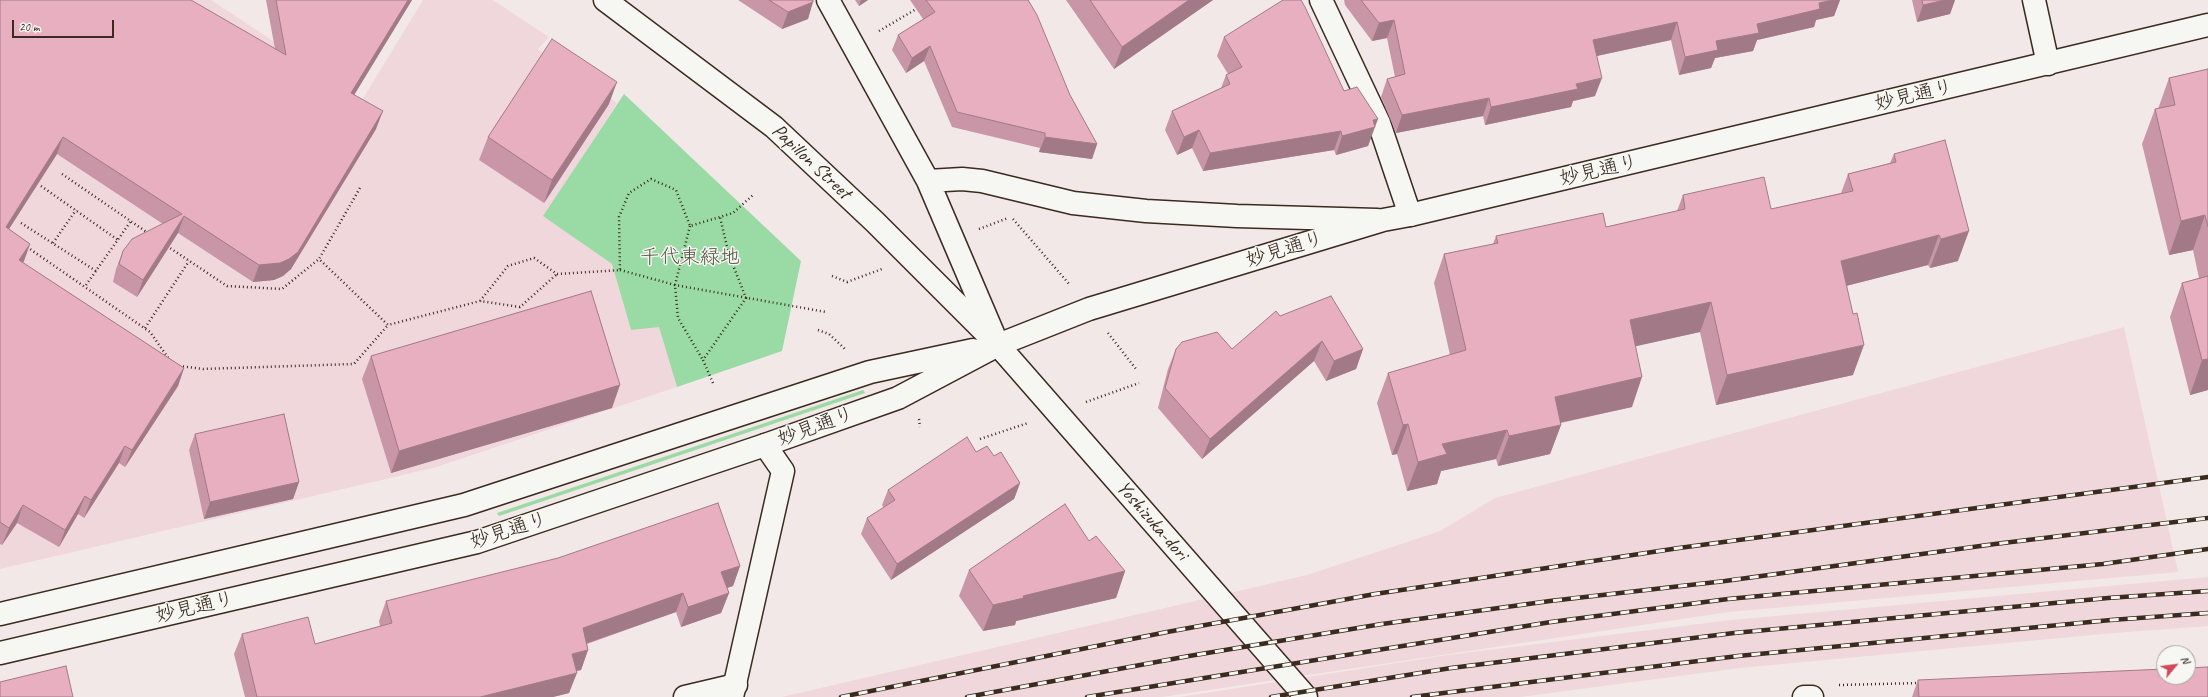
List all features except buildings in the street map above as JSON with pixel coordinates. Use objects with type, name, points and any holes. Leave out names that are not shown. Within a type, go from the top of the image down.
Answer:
[{"type":"main road","name":"Papillon Street","points":[[605,0],[774,127],[875,222],[998,345]]},
{"type":"main road","points":[[828,0],[928,180],[998,345]]},
{"type":"main road","points":[[1320,0],[1379,123],[1410,216]]},
{"type":"main road","points":[[2034,0],[2048,64]]},
{"type":"main road","name":"妙見通り","points":[[0,653],[477,542],[765,445],[898,398],[998,345],[1089,309],[1383,220],[1410,216],[2208,25]]},
{"type":"main road","points":[[928,180],[962,179],[982,182],[1073,203],[1146,211],[1237,216],[1383,220]]},
{"type":"main road","name":"妙見通り","points":[[0,614],[464,505],[870,372],[998,345]]},
{"type":"main road","name":"Yoshizuka-dori","points":[[998,345],[1306,697]]},
{"type":"main road","points":[[685,697],[734,691],[783,471],[765,445]]},
{"type":"path","points":[[853,46],[923,5]]},
{"type":"path","points":[[62,174],[151,234]]},
{"type":"path","points":[[620,270],[619,217],[629,193],[651,179],[676,190],[690,226],[675,285],[678,318],[703,360],[713,382]]},
{"type":"path","points":[[41,186],[118,240]]},
{"type":"path","points":[[164,243],[227,286],[282,289],[319,259],[360,188]]},
{"type":"path","points":[[690,226],[732,213],[754,194]]},
{"type":"path","points":[[54,244],[76,210]]},
{"type":"path","points":[[974,231],[1011,216],[1054,265],[1136,369]]},
{"type":"path","points":[[720,217],[730,255],[746,298]]},
{"type":"path","points":[[86,285],[131,221]]},
{"type":"path","points":[[22,223],[96,270]]},
{"type":"path","points":[[20,242],[86,285],[150,332],[173,365],[203,370],[354,364],[388,325],[480,301],[520,307],[557,274],[620,270],[675,285],[826,312]]},
{"type":"path","points":[[480,301],[508,266],[534,258],[557,274]]},
{"type":"path","points":[[319,259],[388,325]]},
{"type":"path","points":[[145,328],[189,261]]},
{"type":"path","points":[[703,360],[746,298]]},
{"type":"path","points":[[1809,697],[1822,686],[1924,683]]},
{"type":"shaded area","points":[[0,0],[211,0],[362,100],[423,0],[493,0],[549,37],[538,49],[617,103],[544,216],[612,264],[631,330],[659,326],[677,387],[433,468],[0,569]]},
{"type":"shaded area","points":[[2124,327],[2178,572],[1729,612],[1162,697],[782,697],[1307,575],[1440,531],[1495,498]]},
{"type":"shaded area","points":[[2208,577],[2208,626],[2114,633],[1740,668],[1520,697],[1180,697],[1448,655],[1731,620]]},
{"type":"green space","name":"千代東緑地","points":[[624,94],[801,261],[782,351],[677,387],[659,327],[631,330],[612,264],[543,216]]},
{"type":"green space","points":[[863,390],[865,393],[499,516],[497,513]]},
{"type":"railway","points":[[841,697],[1167,632],[1375,594],[1679,548],[2208,477]]},
{"type":"railway","points":[[967,697],[1189,656],[1382,624],[1550,601],[1725,581],[1995,544],[2208,518]]},
{"type":"railway","points":[[1087,697],[1551,622],[1728,599],[2103,564],[2208,549]]},
{"type":"railway","points":[[1271,697],[1451,668],[1734,633],[2108,598],[2208,591]]},
{"type":"railway","points":[[1412,697],[1738,656],[2111,620],[2208,613]]}]
